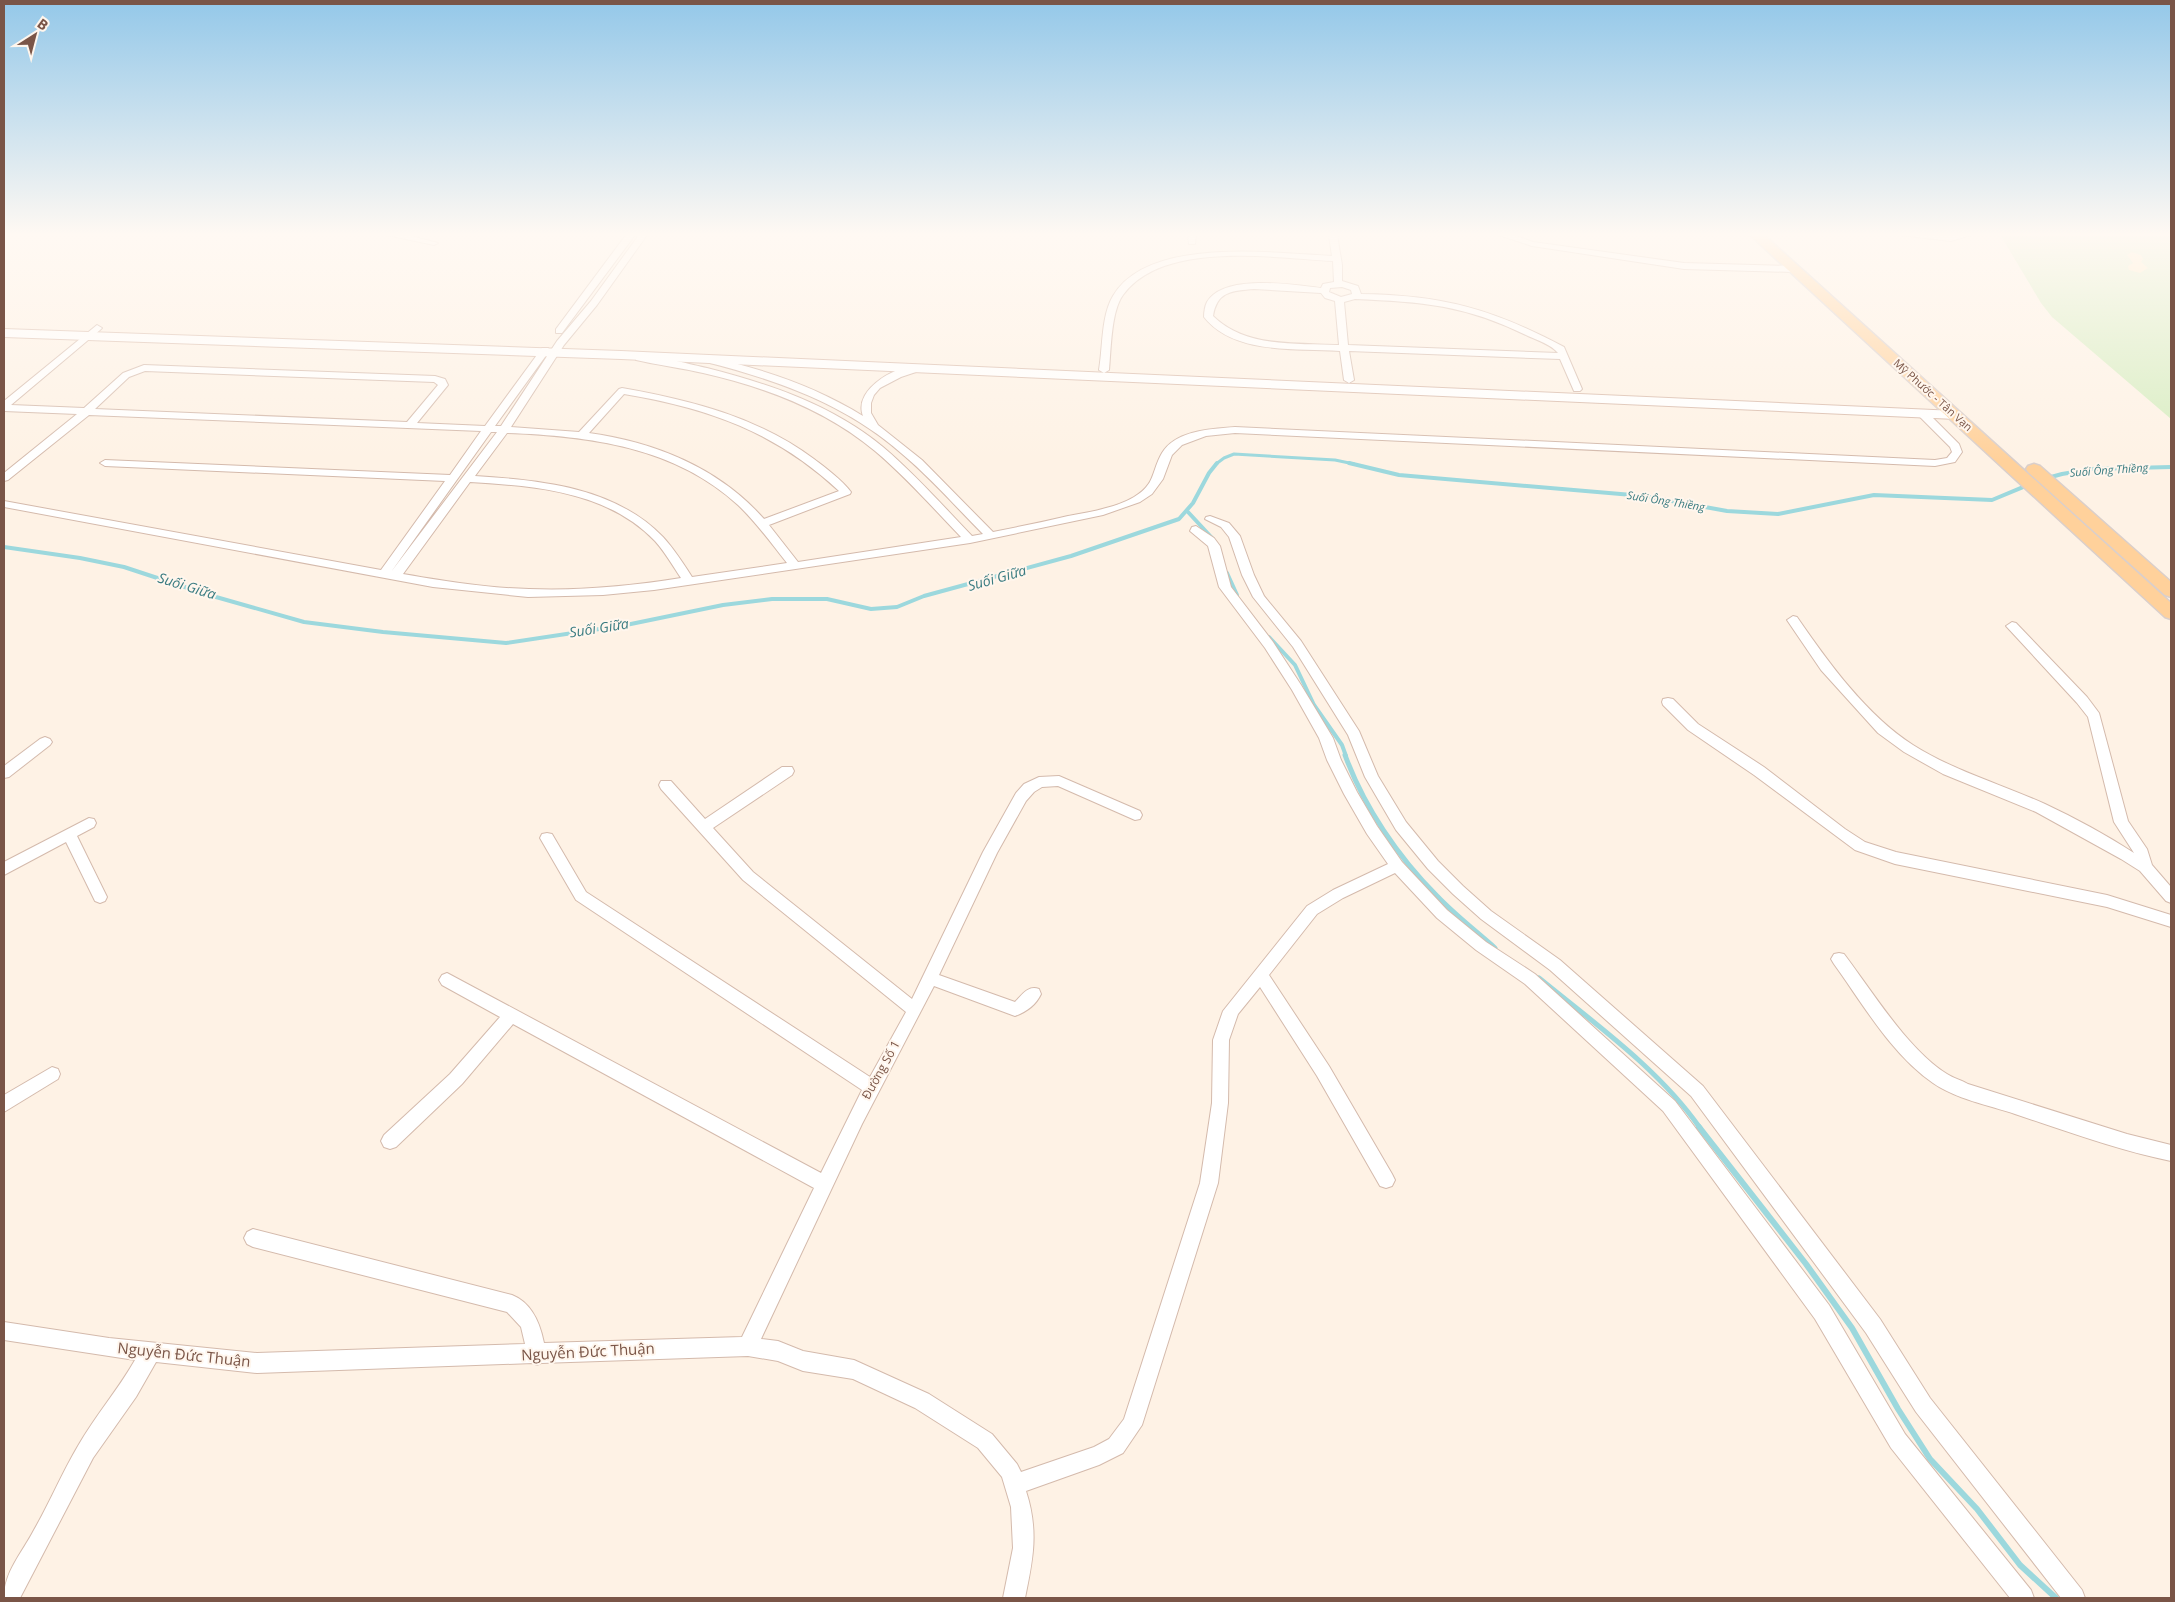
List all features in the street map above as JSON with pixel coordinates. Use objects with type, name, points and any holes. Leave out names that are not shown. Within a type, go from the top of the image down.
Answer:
[{"type":"main road","name":"Mỹ Phước - Tân Vạn","points":[[1838,310],[1951,411],[2026,472]]},
{"type":"main road","name":"Mỹ Phước - Tân Vạn","points":[[1852,310],[2026,472]]},
{"type":"main road","points":[[2026,472],[2171,591]]},
{"type":"main road","points":[[2047,490],[2171,613]]},
{"type":"street","points":[[383,575],[487,429],[551,348],[578,310]]},
{"type":"street","points":[[395,577],[504,429],[551,348],[588,310]]},
{"type":"street","points":[[1104,370],[1113,310]]},
{"type":"street","points":[[1209,310],[1208,317],[1222,331],[1241,340],[1256,342],[1344,348],[1564,356]]},
{"type":"street","points":[[1340,310],[1350,383]]},
{"type":"street","points":[[1468,310],[1536,335],[1561,349],[1577,389]]},
{"type":"street","points":[[4,323],[551,348],[1104,370],[1183,371],[1350,383],[1577,389],[1668,398],[1922,413],[1951,411]]},
{"type":"street","points":[[4,407],[97,328]]},
{"type":"street","points":[[4,333],[85,337],[551,348],[621,355],[702,359],[1350,383],[1951,411]]},
{"type":"street","points":[[621,355],[684,365],[736,378],[790,396],[828,415],[877,448],[970,540]]},
{"type":"street","points":[[702,359],[761,373],[803,389],[842,407],[877,429],[908,454],[991,536]]},
{"type":"street","points":[[4,478],[87,411],[126,375],[144,368],[435,379],[442,381],[443,385],[410,425]]},
{"type":"street","points":[[877,429],[866,413],[866,403],[869,394],[887,379],[919,368]]},
{"type":"street","points":[[582,435],[622,391],[661,397],[717,412],[767,433],[810,460],[846,492],[761,524]]},
{"type":"street","points":[[4,407],[504,429],[582,435],[648,450],[694,468],[732,493],[761,524],[795,566]]},
{"type":"street","points":[[4,504],[383,575],[463,588],[552,593],[603,591],[689,581],[970,540],[1084,517],[1136,500],[1148,492],[1156,483],[1163,460],[1172,448],[1186,439],[1214,431],[1235,430],[1935,463],[1946,462],[1954,458],[1957,452],[1955,446],[1922,413]]},
{"type":"street","points":[[105,464],[452,478]]},
{"type":"street","points":[[468,479],[545,485],[576,492],[604,502],[632,517],[655,535],[669,551],[689,581]]},
{"type":"street","points":[[2023,1598],[1898,1441],[1822,1312],[1669,1106],[1530,978],[1481,946],[1442,914],[1397,866],[1372,830],[1351,794],[1334,760],[1326,738],[1297,688],[1269,644],[1240,609],[1225,587],[1214,546],[1210,540],[1196,531],[1203,524],[1225,525],[1234,536],[1248,575],[1259,597],[1294,639],[1354,734],[1372,777],[1402,826],[1433,865],[1486,916],[1555,965],[1668,1063],[1697,1091],[1873,1326],[1922,1405],[2074,1598]]},
{"type":"street","points":[[1794,620],[1825,667],[1883,730],[1909,749],[1948,770],[2041,808],[2145,867],[2171,897]]},
{"type":"street","points":[[2012,626],[2082,700],[2094,716],[2121,822],[2142,853],[2145,867]]},
{"type":"street","points":[[1668,702],[1709,739],[1759,771],[1840,834],[1860,846],[1895,858],[2107,901],[2171,921]]},
{"type":"street","points":[[4,773],[45,742]]},
{"type":"street","points":[[704,827],[787,772]]},
{"type":"street","name":"Đường Số 1","points":[[748,1346],[823,1184],[871,1087],[915,1010],[990,852],[1021,797],[1029,788],[1039,782],[1059,781],[1135,815]]},
{"type":"street","points":[[666,785],[748,876],[915,1010]]},
{"type":"street","points":[[4,868],[89,823]]},
{"type":"street","points":[[69,834],[100,897]]},
{"type":"street","points":[[547,838],[581,896],[871,1087]]},
{"type":"street","points":[[1014,1485],[1099,1455],[1116,1446],[1132,1425],[1209,1183],[1220,1103],[1220,1040],[1231,1011],[1312,910],[1338,894],[1397,866]]},
{"type":"street","points":[[1839,959],[1899,1038],[1938,1077],[1948,1083],[1964,1090],[2127,1142],[2171,1153]]},
{"type":"street","points":[[1260,974],[1324,1071],[1386,1180]]},
{"type":"street","points":[[930,978],[1015,1009],[1020,1007],[1033,994]]},
{"type":"street","points":[[447,980],[823,1184]]},
{"type":"street","points":[[390,1141],[461,1074],[511,1015]]},
{"type":"street","points":[[4,1104],[52,1074]]},
{"type":"street","points":[[253,1238],[512,1304],[524,1312],[530,1323],[537,1355]]},
{"type":"street","name":"Nguyễn Đức Thuận","points":[[4,1331],[109,1348],[257,1363],[537,1355],[588,1351],[748,1346],[778,1351],[803,1361],[854,1370],[922,1401],[985,1441],[1010,1471],[1021,1507],[1024,1548],[1014,1598]]},
{"type":"street","points":[[9,1598],[86,1451],[129,1390],[151,1352]]},
{"type":"green space","points":[[2046,310],[2171,310],[2171,419],[2052,317]]},
{"type":"waterway","name":"Suối Ông Thiềng","points":[[1216,464],[1234,454],[1335,460],[1354,464]]},
{"type":"waterway","name":"Suối Ông Thiềng","points":[[1349,463],[1399,475],[1644,496],[1727,511],[1778,514],[1874,495],[1992,500],[2040,480],[2062,474],[2092,469],[2171,467]]},
{"type":"waterway","name":"Suối Giữa","points":[[4,547],[80,558],[124,567],[209,595],[304,622],[383,632],[506,643],[626,625],[723,605],[772,599],[827,599],[871,609],[897,607],[924,596],[1071,556],[1179,519],[1193,503],[1209,473],[1216,464]]},
{"type":"waterway","points":[[1188,512],[1213,539]]},
{"type":"waterway","points":[[1227,573],[1237,595]]},
{"type":"waterway","points":[[1269,637],[1295,665],[1314,705],[1342,745],[1346,756]]},
{"type":"waterway","points":[[1345,755],[1372,812],[1409,865],[1444,903],[1495,948]]},
{"type":"waterway","points":[[1539,978],[1646,1066],[1684,1106],[1700,1128]]},
{"type":"waterway","points":[[1699,1127],[1806,1264],[1852,1328],[1898,1409],[1930,1459],[1977,1509],[2020,1565],[2056,1598]]}]
